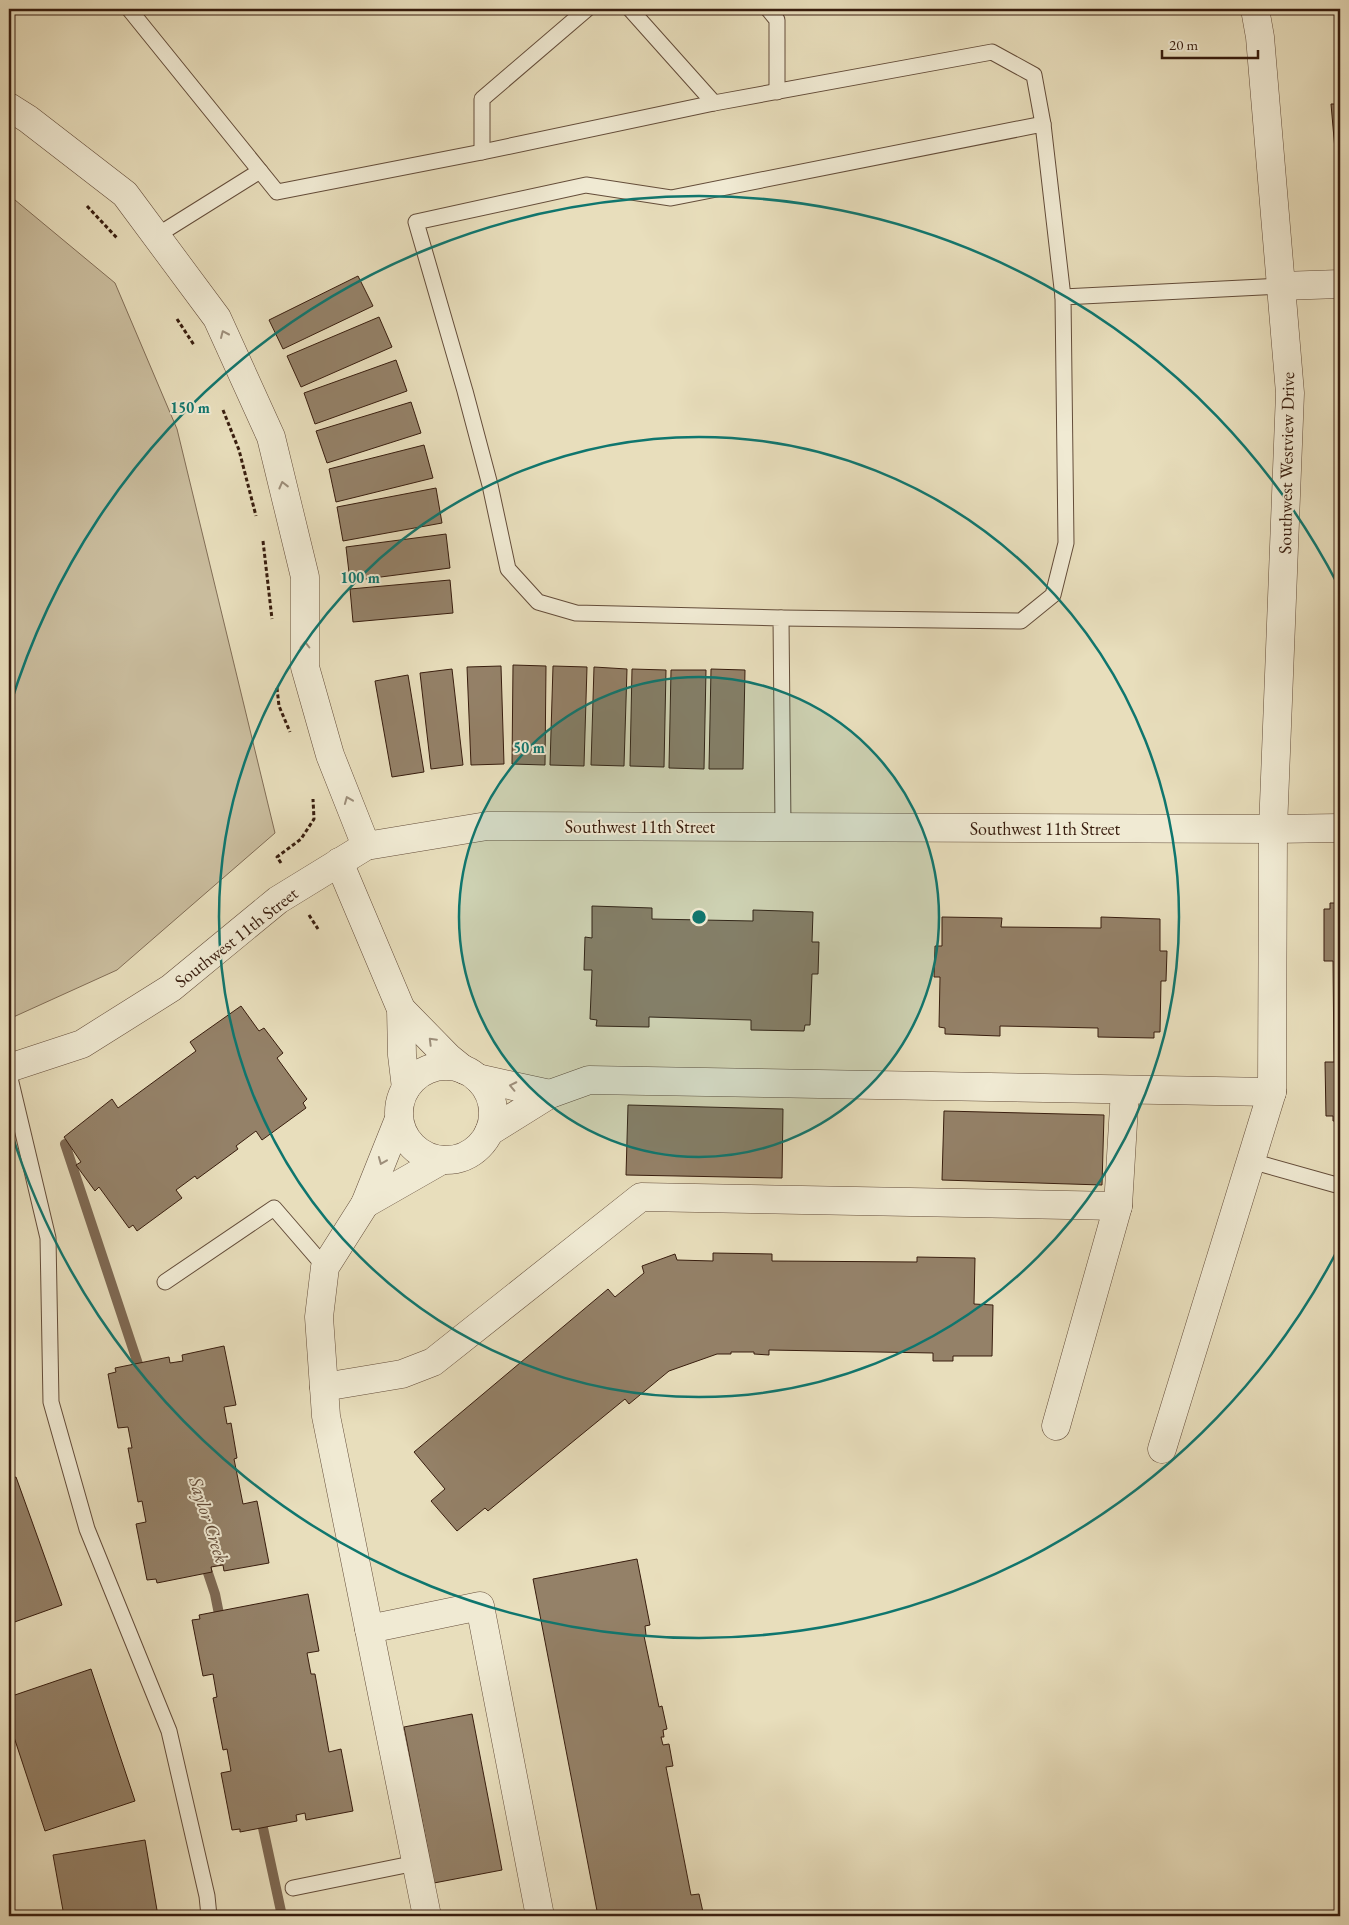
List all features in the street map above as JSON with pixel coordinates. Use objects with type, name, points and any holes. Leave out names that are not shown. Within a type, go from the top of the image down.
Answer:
[{"type":"street","name":"Southwest Westview Drive","points":[[1162,1449],[1272,1092],[1273,829],[1290,393],[1260,37],[1255,9]]},
{"type":"street","points":[[9,107],[28,119],[125,194],[217,318],[271,438],[305,577],[305,668],[330,755],[366,846]]},
{"type":"street","points":[[1281,286],[1340,284]]},
{"type":"street","name":"Southwest 11th Street","points":[[9,1068],[82,1044],[171,988],[278,900],[366,846],[487,826],[1340,828]]},
{"type":"street","points":[[339,862],[401,1009],[448,1057],[471,1074],[486,1089],[492,1102],[493,1117],[489,1132],[482,1144],[470,1154],[456,1159],[442,1160],[427,1157],[413,1148],[403,1135],[399,1119],[400,1102],[406,1088],[417,1076],[432,1068],[448,1066],[471,1074],[550,1094]]},
{"type":"street","points":[[401,1009],[402,1055],[406,1088]]},
{"type":"street","points":[[489,1132],[550,1094],[590,1080],[1272,1092]]},
{"type":"street","points":[[1056,1426],[1118,1206],[1125,1090]]},
{"type":"street","points":[[399,1119],[365,1204],[325,1267],[319,1317],[326,1416],[427,1916]]},
{"type":"street","points":[[365,1204],[442,1160]]},
{"type":"street","points":[[324,1387],[402,1374],[433,1362],[641,1196],[1118,1206]]},
{"type":"street","points":[[369,1629],[480,1606],[540,1916]]},
{"type":"lane","points":[[129,9],[277,192],[482,152],[714,103],[992,52],[1034,75],[1043,124],[1063,297],[1066,543],[1053,595],[1021,621],[576,613],[538,602],[508,569],[490,485],[468,400],[416,222],[586,185],[672,198],[1043,124]]},
{"type":"lane","points":[[482,152],[482,99],[587,9]]},
{"type":"lane","points":[[630,9],[714,103]]},
{"type":"lane","points":[[768,9],[777,20],[777,92]]},
{"type":"lane","points":[[156,236],[260,172]]},
{"type":"lane","points":[[1063,297],[1281,286]]},
{"type":"lane","points":[[781,618],[783,827]]},
{"type":"lane","points":[[9,1074],[48,1238],[52,1402],[87,1530],[169,1731],[209,1916]]},
{"type":"lane","points":[[1251,1161],[1340,1186]]},
{"type":"lane","points":[[165,1282],[274,1208],[325,1267]]},
{"type":"lane","points":[[293,1888],[416,1863]]},
{"type":"path","points":[[86,204],[118,240]]},
{"type":"path","points":[[175,316],[196,349]]},
{"type":"path","points":[[222,407],[239,450],[258,521]]},
{"type":"path","points":[[262,539],[273,629]]},
{"type":"path","points":[[277,687],[279,706],[293,741]]},
{"type":"path","points":[[312,792],[314,819],[301,839],[277,857],[318,930]]},
{"type":"shaded area","points":[[9,195],[115,283],[177,429],[275,833],[117,970],[9,1019]]},
{"type":"building","points":[[1331,104],[1340,104],[1340,207]]},
{"type":"building","points":[[358,276],[373,306],[283,349],[269,320]]},
{"type":"building","points":[[379,317],[392,347],[301,387],[287,356]]},
{"type":"building","points":[[396,360],[407,391],[315,424],[304,393]]},
{"type":"building","points":[[411,402],[421,433],[327,463],[316,431]]},
{"type":"building","points":[[424,445],[433,478],[336,502],[329,469]]},
{"type":"building","points":[[436,488],[442,523],[343,541],[337,507]]},
{"type":"building","points":[[446,534],[450,568],[350,581],[346,547]]},
{"type":"building","points":[[450,580],[453,613],[353,622],[350,589]]},
{"type":"building","points":[[513,665],[546,666],[545,765],[512,764]]},
{"type":"building","points":[[501,666],[504,764],[471,765],[467,667]]},
{"type":"building","points":[[553,666],[587,667],[584,766],[550,765]]},
{"type":"building","points":[[594,667],[627,669],[624,766],[591,765]]},
{"type":"building","points":[[452,669],[463,765],[431,769],[420,673]]},
{"type":"building","points":[[632,669],[666,670],[664,767],[630,766]]},
{"type":"building","points":[[711,669],[745,670],[743,769],[709,769]]},
{"type":"building","points":[[671,670],[706,670],[704,769],[669,768]]},
{"type":"building","points":[[408,675],[424,772],[392,777],[375,681]]},
{"type":"building","points":[[1330,903],[1340,903],[1340,1121],[1333,1121],[1333,1116],[1326,1116],[1325,1062],[1334,1062],[1333,961],[1324,961],[1324,909],[1330,909]]},
{"type":"building","points":[[592,906],[652,908],[652,919],[753,921],[753,910],[813,912],[812,942],[819,942],[818,974],[812,974],[810,1025],[805,1025],[804,1031],[751,1030],[751,1020],[649,1017],[649,1027],[596,1026],[597,1020],[590,1019],[592,970],[584,970],[585,937],[592,938]]},
{"type":"building","points":[[942,917],[1002,918],[1001,927],[1101,928],[1101,917],[1160,919],[1160,951],[1167,951],[1166,981],[1161,981],[1160,1032],[1154,1032],[1154,1038],[1098,1037],[1098,1028],[1000,1026],[1000,1036],[945,1034],[945,1028],[939,1027],[940,977],[934,977],[935,946],[942,946]]},
{"type":"building","points":[[241,1006],[259,1031],[264,1028],[283,1053],[277,1058],[307,1099],[303,1103],[306,1108],[262,1140],[256,1131],[236,1146],[238,1149],[197,1179],[195,1176],[176,1190],[182,1198],[137,1231],[133,1225],[129,1228],[99,1187],[95,1191],[76,1165],[81,1162],[64,1137],[112,1099],[118,1108],[196,1051],[190,1042]]},
{"type":"building","points":[[628,1105],[783,1109],[782,1178],[626,1175]]},
{"type":"building","points":[[944,1111],[1104,1115],[1102,1185],[942,1180]]},
{"type":"building","points":[[713,1253],[772,1254],[772,1261],[917,1262],[917,1257],[975,1258],[974,1304],[993,1305],[992,1356],[953,1356],[953,1361],[933,1361],[933,1353],[769,1350],[769,1355],[754,1354],[754,1352],[717,1354],[669,1371],[629,1404],[625,1399],[488,1511],[485,1508],[457,1531],[431,1501],[445,1489],[414,1452],[608,1289],[615,1297],[644,1273],[642,1266],[675,1254],[677,1260],[713,1261]]},
{"type":"building","points":[[224,1346],[236,1405],[224,1407],[227,1424],[231,1423],[237,1458],[234,1459],[243,1504],[257,1501],[269,1563],[224,1571],[223,1565],[211,1567],[212,1572],[157,1583],[156,1579],[147,1580],[136,1524],[146,1522],[142,1501],[138,1502],[128,1448],[132,1448],[128,1427],[118,1428],[108,1374],[116,1372],[115,1368],[169,1357],[170,1363],[183,1361],[182,1355]]},
{"type":"building","points":[[16,1477],[62,1605],[9,1624],[9,1479]]},
{"type":"building","points":[[637,1559],[650,1625],[645,1626],[646,1635],[644,1636],[659,1707],[662,1706],[667,1729],[663,1730],[664,1737],[661,1737],[663,1745],[669,1744],[673,1766],[666,1767],[691,1895],[699,1894],[703,1912],[698,1913],[698,1916],[598,1916],[533,1579]]},
{"type":"building","points":[[308,1594],[319,1651],[307,1653],[311,1674],[315,1674],[329,1752],[341,1749],[353,1811],[306,1820],[305,1813],[296,1815],[297,1821],[240,1832],[240,1829],[232,1830],[221,1773],[231,1771],[227,1749],[223,1750],[213,1698],[217,1697],[213,1674],[203,1676],[192,1620],[200,1619],[199,1615]]},
{"type":"building","points":[[91,1669],[135,1801],[45,1831],[9,1722],[9,1697]]},
{"type":"building","points":[[472,1714],[502,1870],[434,1883],[404,1727]]},
{"type":"building","points":[[145,1840],[158,1916],[64,1916],[53,1855]]},
{"type":"waterway","name":"Saylor Creek","points":[[65,1144],[142,1376]]},
{"type":"waterway","name":"Saylor Creek","points":[[204,1561],[215,1594],[221,1624]]},
{"type":"waterway","name":"Saylor Creek","points":[[260,1814],[282,1916]]}]
